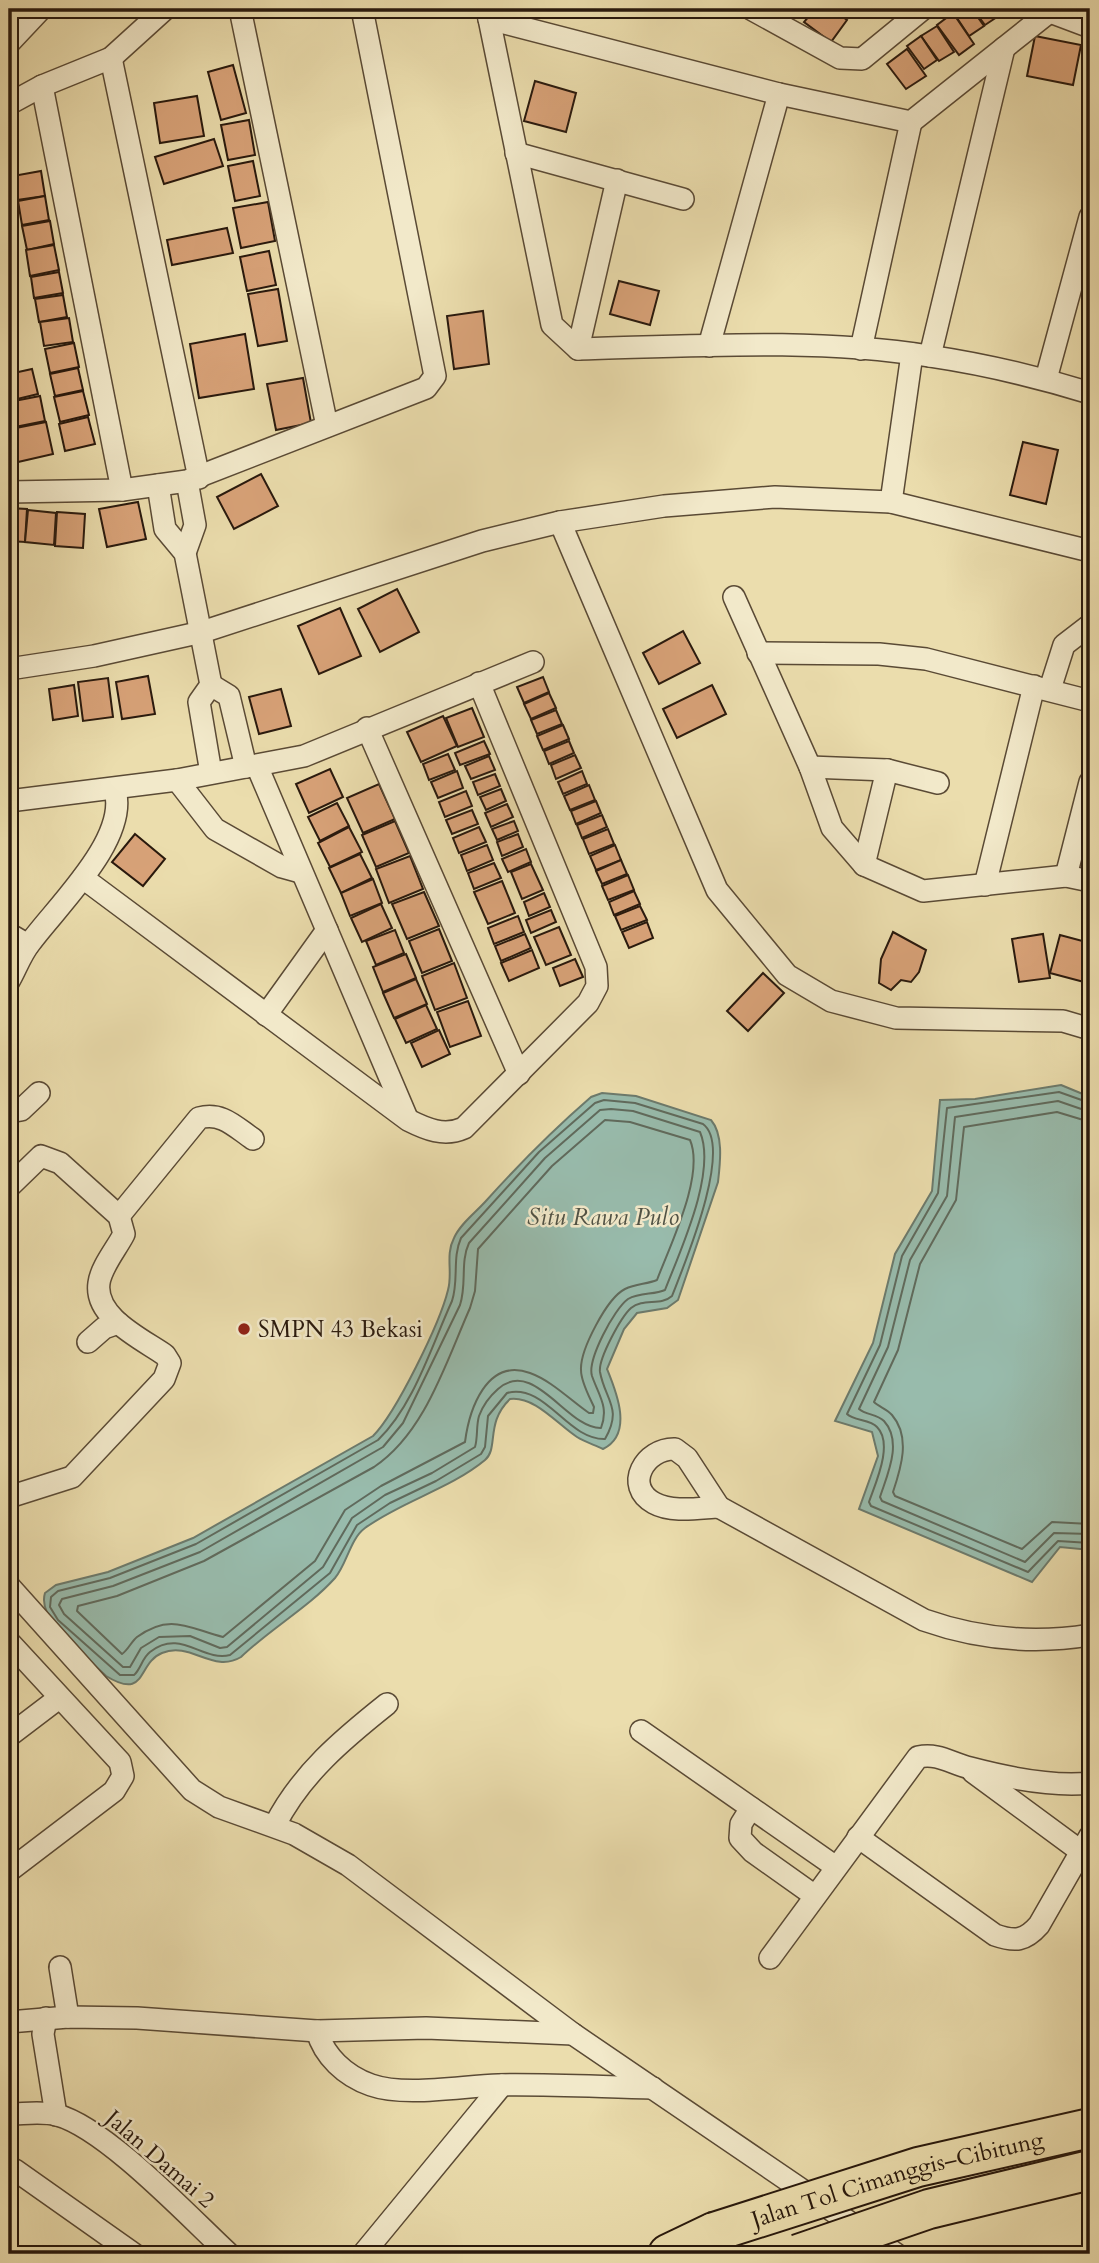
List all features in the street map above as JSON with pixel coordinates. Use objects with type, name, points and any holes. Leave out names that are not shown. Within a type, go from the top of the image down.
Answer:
[{"type":"highway","name":"Jalan Tol Cimanggis–Cibitung","points":[[668,2254],[714,2232],[918,2167],[1090,2128]]},
{"type":"highway","name":"Jalan Tol Cimanggis–Cibitung","points":[[798,2254],[929,2209],[1090,2170]]},
{"type":"street","points":[[9,43],[41,9]]},
{"type":"street","points":[[9,104],[42,86],[111,58],[165,9]]},
{"type":"street","points":[[240,9],[327,426]]},
{"type":"street","points":[[9,492],[122,490],[193,479],[426,388],[435,376],[362,9]]},
{"type":"street","points":[[751,9],[840,58],[862,59],[923,9]]},
{"type":"street","points":[[861,349],[911,122],[1052,10],[1090,27]]},
{"type":"street","points":[[911,122],[779,93],[488,14],[552,325],[578,349],[709,346],[861,349],[921,355],[1046,379],[1090,393]]},
{"type":"street","points":[[891,502],[921,355],[1004,48]]},
{"type":"street","points":[[111,58],[193,479],[195,525],[185,553]]},
{"type":"street","points":[[42,86],[122,490]]},
{"type":"street","points":[[709,346],[779,93]]},
{"type":"street","points":[[516,153],[683,198]]},
{"type":"street","points":[[578,349],[617,180]]},
{"type":"street","points":[[1046,379],[1090,218]]},
{"type":"street","points":[[158,485],[165,529],[185,553],[202,632],[211,685],[199,702],[211,773]]},
{"type":"street","points":[[9,669],[94,656],[202,632],[482,541],[560,522],[664,506],[775,497],[891,502],[1090,551]]},
{"type":"street","points":[[560,522],[717,890],[787,975],[831,1001],[896,1018],[1063,1021],[1090,1029]]},
{"type":"street","points":[[734,597],[810,767],[832,828],[864,865],[923,891],[1066,876],[1090,881]]},
{"type":"street","points":[[985,885],[1042,688],[1064,645],[1090,625]]},
{"type":"street","points":[[758,653],[903,656],[1090,701]]},
{"type":"street","points":[[9,801],[115,790],[304,756],[533,662]]},
{"type":"street","points":[[83,878],[408,1120],[423,1128],[446,1133],[456,1131],[519,1073],[592,998],[598,980],[596,967],[479,683]]},
{"type":"street","points":[[211,685],[229,696],[251,766],[327,930],[408,1120]]},
{"type":"street","points":[[367,728],[519,1073]]},
{"type":"street","points":[[810,767],[887,770],[938,783]]},
{"type":"street","points":[[864,865],[887,770]]},
{"type":"street","points":[[177,780],[215,830],[282,867],[300,872]]},
{"type":"street","points":[[1066,876],[1090,782]]},
{"type":"street","points":[[9,981],[28,945],[83,878],[114,826],[118,809],[115,790]]},
{"type":"street","points":[[266,1015],[327,930]]},
{"type":"street","points":[[9,933],[28,945]]},
{"type":"street","points":[[9,1112],[21,1110],[39,1093]]},
{"type":"street","points":[[119,1216],[199,1118],[213,1114],[221,1116],[253,1139]]},
{"type":"street","points":[[9,1187],[41,1156],[60,1163],[119,1216],[124,1234],[99,1282],[101,1303],[118,1323],[165,1355],[170,1363],[164,1380],[72,1477],[9,1497]]},
{"type":"street","points":[[88,1342],[104,1328],[118,1323]]},
{"type":"street","points":[[719,1507],[924,1620],[953,1630],[989,1636],[1056,1641],[1090,1635]]},
{"type":"street","points":[[9,1586],[192,1790],[219,1807],[275,1825],[329,1853],[368,1878],[573,2034],[896,2254]]},
{"type":"street","points":[[9,1642],[120,1762],[123,1776],[114,1791],[9,1871]]},
{"type":"street","points":[[9,1736],[59,1698]]},
{"type":"street","points":[[275,1825],[286,1803],[311,1771],[387,1703]]},
{"type":"street","points":[[641,1731],[836,1867]]},
{"type":"street","points":[[770,1958],[918,1757],[933,1754],[969,1768],[1066,1786],[1090,1783]]},
{"type":"street","points":[[858,1837],[995,1935],[1015,1941],[1030,1936],[1086,1845],[969,1768]]},
{"type":"street","points":[[751,1808],[741,1824],[740,1838],[753,1852],[816,1895]]},
{"type":"street","points":[[56,2115],[43,2034],[57,2018],[60,1967]]},
{"type":"street","points":[[9,2022],[57,2018],[137,2018],[317,2031],[426,2028],[573,2034]]},
{"type":"street","points":[[317,2031],[322,2050],[344,2070],[371,2085],[397,2089],[502,2085],[653,2088]]},
{"type":"street","points":[[363,2254],[502,2085]]},
{"type":"street","name":"Jalan Damai 2","points":[[9,2114],[56,2115],[108,2144],[229,2254]]},
{"type":"street","points":[[9,2172],[15,2170],[134,2254]]},
{"type":"water","points":[[1061,1085],[1090,1097],[1090,1550],[1060,1547],[1032,1582],[859,1509],[878,1456],[872,1432],[835,1421],[873,1343],[895,1254],[932,1191],[940,1100],[975,1099]]},
{"type":"water","name":"Situ Rawa Pulo","points":[[602,1093],[636,1096],[711,1120],[718,1133],[720,1150],[718,1182],[678,1300],[667,1308],[637,1313],[624,1329],[607,1369],[620,1412],[618,1433],[612,1442],[603,1449],[577,1437],[537,1406],[519,1399],[510,1399],[498,1417],[491,1449],[485,1460],[457,1479],[394,1510],[365,1528],[356,1538],[335,1578],[241,1657],[221,1662],[173,1650],[154,1658],[135,1682],[119,1683],[106,1676],[55,1627],[44,1604],[45,1593],[56,1585],[108,1572],[193,1538],[373,1436],[405,1388],[436,1324],[448,1290],[451,1244],[457,1233],[523,1161],[591,1097]]},
{"type":"building","points":[[815,9],[832,9],[847,20],[831,42],[804,22]]},
{"type":"building","points":[[951,9],[972,9],[984,26],[969,36]]},
{"type":"building","points":[[973,9],[996,9],[1000,15],[985,25]]},
{"type":"building","points":[[997,9],[1012,9],[1002,16]]},
{"type":"building","points":[[953,13],[974,44],[959,55],[937,25]]},
{"type":"building","points":[[937,26],[954,52],[939,61],[921,36]]},
{"type":"building","points":[[921,36],[937,60],[924,69],[907,46]]},
{"type":"building","points":[[1035,36],[1081,45],[1073,85],[1027,76]]},
{"type":"building","points":[[907,49],[926,76],[906,89],[887,64]]},
{"type":"building","points":[[233,65],[246,113],[221,120],[208,72]]},
{"type":"building","points":[[535,81],[576,93],[566,132],[524,121]]},
{"type":"building","points":[[197,96],[204,136],[160,143],[154,103]]},
{"type":"building","points":[[249,120],[255,155],[228,160],[221,125]]},
{"type":"building","points":[[214,139],[223,166],[164,184],[155,157]]},
{"type":"building","points":[[253,161],[260,196],[235,201],[228,166]]},
{"type":"building","points":[[41,171],[45,196],[17,200],[13,176]]},
{"type":"building","points":[[45,196],[49,220],[22,225],[18,201]]},
{"type":"building","points":[[268,202],[275,241],[241,248],[233,208]]},
{"type":"building","points":[[50,221],[54,244],[27,250],[22,226]]},
{"type":"building","points":[[227,228],[233,253],[172,265],[167,240]]},
{"type":"building","points":[[54,245],[59,270],[30,276],[26,250]]},
{"type":"building","points":[[269,251],[276,285],[247,291],[240,257]]},
{"type":"building","points":[[59,272],[63,293],[34,298],[31,277]]},
{"type":"building","points":[[619,281],[659,291],[650,325],[610,314]]},
{"type":"building","points":[[278,289],[287,341],[258,346],[248,294]]},
{"type":"building","points":[[63,295],[67,317],[39,322],[35,299]]},
{"type":"building","points":[[483,311],[489,364],[454,369],[447,316]]},
{"type":"building","points":[[69,318],[73,342],[44,346],[40,322]]},
{"type":"building","points":[[245,334],[254,389],[199,398],[190,344]]},
{"type":"building","points":[[74,343],[79,367],[50,373],[45,349]]},
{"type":"building","points":[[78,368],[83,390],[55,396],[50,374]]},
{"type":"building","points":[[32,369],[38,394],[9,401],[9,374]]},
{"type":"building","points":[[303,378],[311,423],[276,430],[267,384]]},
{"type":"building","points":[[83,391],[89,415],[60,422],[54,397]]},
{"type":"building","points":[[40,396],[45,421],[10,428],[9,402]]},
{"type":"building","points":[[88,417],[95,444],[65,451],[59,424]]},
{"type":"building","points":[[46,422],[53,454],[18,462],[11,429]]},
{"type":"building","points":[[1023,442],[1058,450],[1046,504],[1010,495]]},
{"type":"building","points":[[261,474],[278,506],[234,529],[217,497]]},
{"type":"building","points":[[138,502],[146,539],[107,547],[99,509]]},
{"type":"building","points":[[9,508],[27,509],[25,542],[9,541]]},
{"type":"building","points":[[28,510],[56,513],[54,545],[25,542]]},
{"type":"building","points":[[57,512],[85,514],[83,548],[55,546]]},
{"type":"building","points":[[397,589],[419,632],[380,652],[358,609]]},
{"type":"building","points":[[340,608],[361,656],[319,674],[298,626]]},
{"type":"building","points":[[683,631],[700,663],[659,684],[643,653]]},
{"type":"building","points":[[148,676],[155,714],[122,719],[116,682]]},
{"type":"building","points":[[543,677],[549,692],[524,703],[517,687]]},
{"type":"building","points":[[108,678],[113,717],[83,721],[78,682]]},
{"type":"building","points":[[74,685],[78,716],[53,720],[49,689]]},
{"type":"building","points":[[712,685],[726,714],[677,738],[663,709]]},
{"type":"building","points":[[281,689],[291,726],[259,734],[249,697]]},
{"type":"building","points":[[549,693],[556,708],[531,719],[524,704]]},
{"type":"building","points":[[472,708],[484,737],[458,747],[446,718]]},
{"type":"building","points":[[556,710],[562,724],[537,734],[531,720]]},
{"type":"building","points":[[443,716],[457,746],[421,762],[407,732]]},
{"type":"building","points":[[563,725],[569,739],[543,750],[537,736]]},
{"type":"building","points":[[484,741],[490,754],[460,765],[455,753]]},
{"type":"building","points":[[569,741],[574,753],[549,764],[544,751]]},
{"type":"building","points":[[448,754],[455,770],[429,780],[423,764]]},
{"type":"building","points":[[575,755],[581,768],[556,779],[551,765]]},
{"type":"building","points":[[489,756],[495,770],[471,779],[465,766]]},
{"type":"building","points":[[330,769],[343,797],[309,813],[296,784]]},
{"type":"building","points":[[457,771],[463,788],[438,798],[431,782]]},
{"type":"building","points":[[582,771],[587,784],[563,794],[558,782]]},
{"type":"building","points":[[495,774],[500,786],[478,795],[473,782]]},
{"type":"building","points":[[379,784],[395,819],[363,833],[347,798]]},
{"type":"building","points":[[589,785],[595,800],[570,810],[564,796]]},
{"type":"building","points":[[501,789],[506,801],[486,810],[480,797]]},
{"type":"building","points":[[466,791],[472,806],[445,817],[439,802]]},
{"type":"building","points":[[596,801],[601,813],[576,824],[571,811]]},
{"type":"building","points":[[337,803],[349,826],[320,841],[308,817]]},
{"type":"building","points":[[507,804],[513,817],[491,827],[485,813]]},
{"type":"building","points":[[472,810],[478,824],[452,834],[446,820]]},
{"type":"building","points":[[602,815],[607,827],[582,838],[577,825]]},
{"type":"building","points":[[395,821],[409,853],[376,867],[362,835]]},
{"type":"building","points":[[514,821],[518,831],[497,840],[492,829]]},
{"type":"building","points":[[349,827],[362,852],[330,867],[318,843]]},
{"type":"building","points":[[479,827],[486,842],[459,853],[453,838]]},
{"type":"building","points":[[608,829],[614,844],[589,854],[583,839]]},
{"type":"building","points":[[135,834],[165,859],[143,886],[112,862]]},
{"type":"building","points":[[518,834],[523,847],[502,856],[497,842]]},
{"type":"building","points":[[487,845],[493,860],[467,871],[461,855]]},
{"type":"building","points":[[615,845],[621,860],[596,870],[590,856]]},
{"type":"building","points":[[526,849],[531,862],[508,872],[502,859]]},
{"type":"building","points":[[360,854],[372,878],[341,893],[329,868]]},
{"type":"building","points":[[410,856],[423,889],[389,903],[376,869]]},
{"type":"building","points":[[621,860],[627,874],[602,884],[596,871]]},
{"type":"building","points":[[494,863],[501,878],[474,889],[468,873]]},
{"type":"building","points":[[531,864],[543,890],[522,899],[511,872]]},
{"type":"building","points":[[628,875],[634,890],[608,900],[602,886]]},
{"type":"building","points":[[373,879],[382,903],[350,916],[341,893]]},
{"type":"building","points":[[502,881],[515,913],[488,924],[474,892]]},
{"type":"building","points":[[634,891],[640,904],[614,915],[609,902]]},
{"type":"building","points":[[424,892],[439,926],[407,939],[392,904]]},
{"type":"building","points":[[544,893],[550,907],[529,916],[524,902]]},
{"type":"building","points":[[381,904],[392,928],[362,942],[351,918]]},
{"type":"building","points":[[640,906],[647,920],[621,930],[615,916]]},
{"type":"building","points":[[551,910],[556,922],[531,933],[526,920]]},
{"type":"building","points":[[518,916],[524,932],[494,944],[488,928]]},
{"type":"building","points":[[647,922],[653,938],[629,948],[622,932]]},
{"type":"building","points":[[559,927],[571,955],[546,965],[534,937]]},
{"type":"building","points":[[439,929],[452,961],[422,973],[409,941]]},
{"type":"building","points":[[395,930],[404,953],[376,965],[366,941]]},
{"type":"building","points":[[893,932],[926,950],[919,972],[911,982],[901,980],[891,990],[879,983],[881,959]]},
{"type":"building","points":[[525,934],[531,948],[501,961],[495,946]]},
{"type":"building","points":[[1043,934],[1050,978],[1019,982],[1012,939]]},
{"type":"building","points":[[1060,935],[1090,943],[1090,960],[1084,982],[1050,973]]},
{"type":"building","points":[[532,950],[539,968],[509,981],[501,963]]},
{"type":"building","points":[[406,954],[416,978],[383,992],[373,967]]},
{"type":"building","points":[[575,959],[583,977],[560,986],[553,968]]},
{"type":"building","points":[[454,963],[467,998],[435,1010],[422,976]]},
{"type":"building","points":[[763,973],[784,993],[748,1031],[727,1011]]},
{"type":"building","points":[[416,979],[427,1004],[394,1018],[383,993]]},
{"type":"building","points":[[468,1001],[481,1036],[450,1047],[437,1012]]},
{"type":"building","points":[[426,1005],[437,1029],[406,1043],[395,1019]]},
{"type":"building","points":[[439,1030],[450,1054],[422,1067],[411,1043]]},
{"type":"place","name":"SMPN 43 Bekasi","points":[[244,1329]]}]
